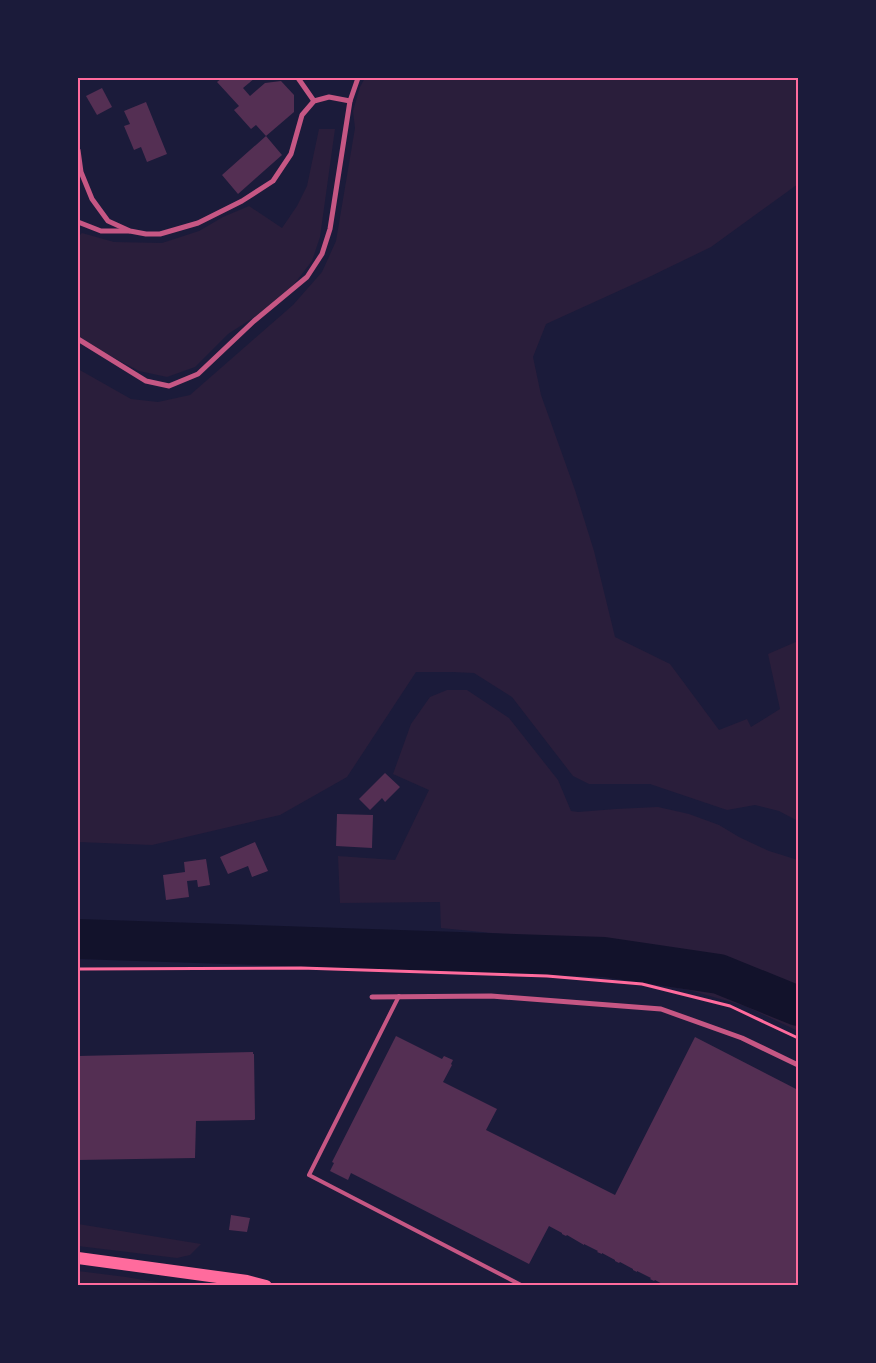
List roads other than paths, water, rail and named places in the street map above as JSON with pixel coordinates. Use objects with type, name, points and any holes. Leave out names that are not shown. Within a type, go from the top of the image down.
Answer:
[{"type":"main road","points":[[78,1258],[247,1281],[266,1286]]},
{"type":"street","points":[[298,78],[314,101]]},
{"type":"street","points":[[78,339],[146,381],[169,386],[198,374],[254,321],[307,277],[322,254],[330,229],[350,101],[358,78]]},
{"type":"street","points":[[78,222],[101,231],[130,231],[146,234],[160,234],[198,223],[242,201],[273,181],[291,154],[302,115],[314,101],[329,97],[350,101]]},
{"type":"street","points":[[78,150],[81,172],[92,199],[108,221],[130,231]]},
{"type":"street","points":[[372,996],[490,996],[661,1009],[742,1038],[798,1065]]},
{"type":"lane","points":[[399,996],[308,1174],[523,1286]]},
{"type":"waterway","points":[[78,939],[604,957],[719,974],[798,1006]]}]
